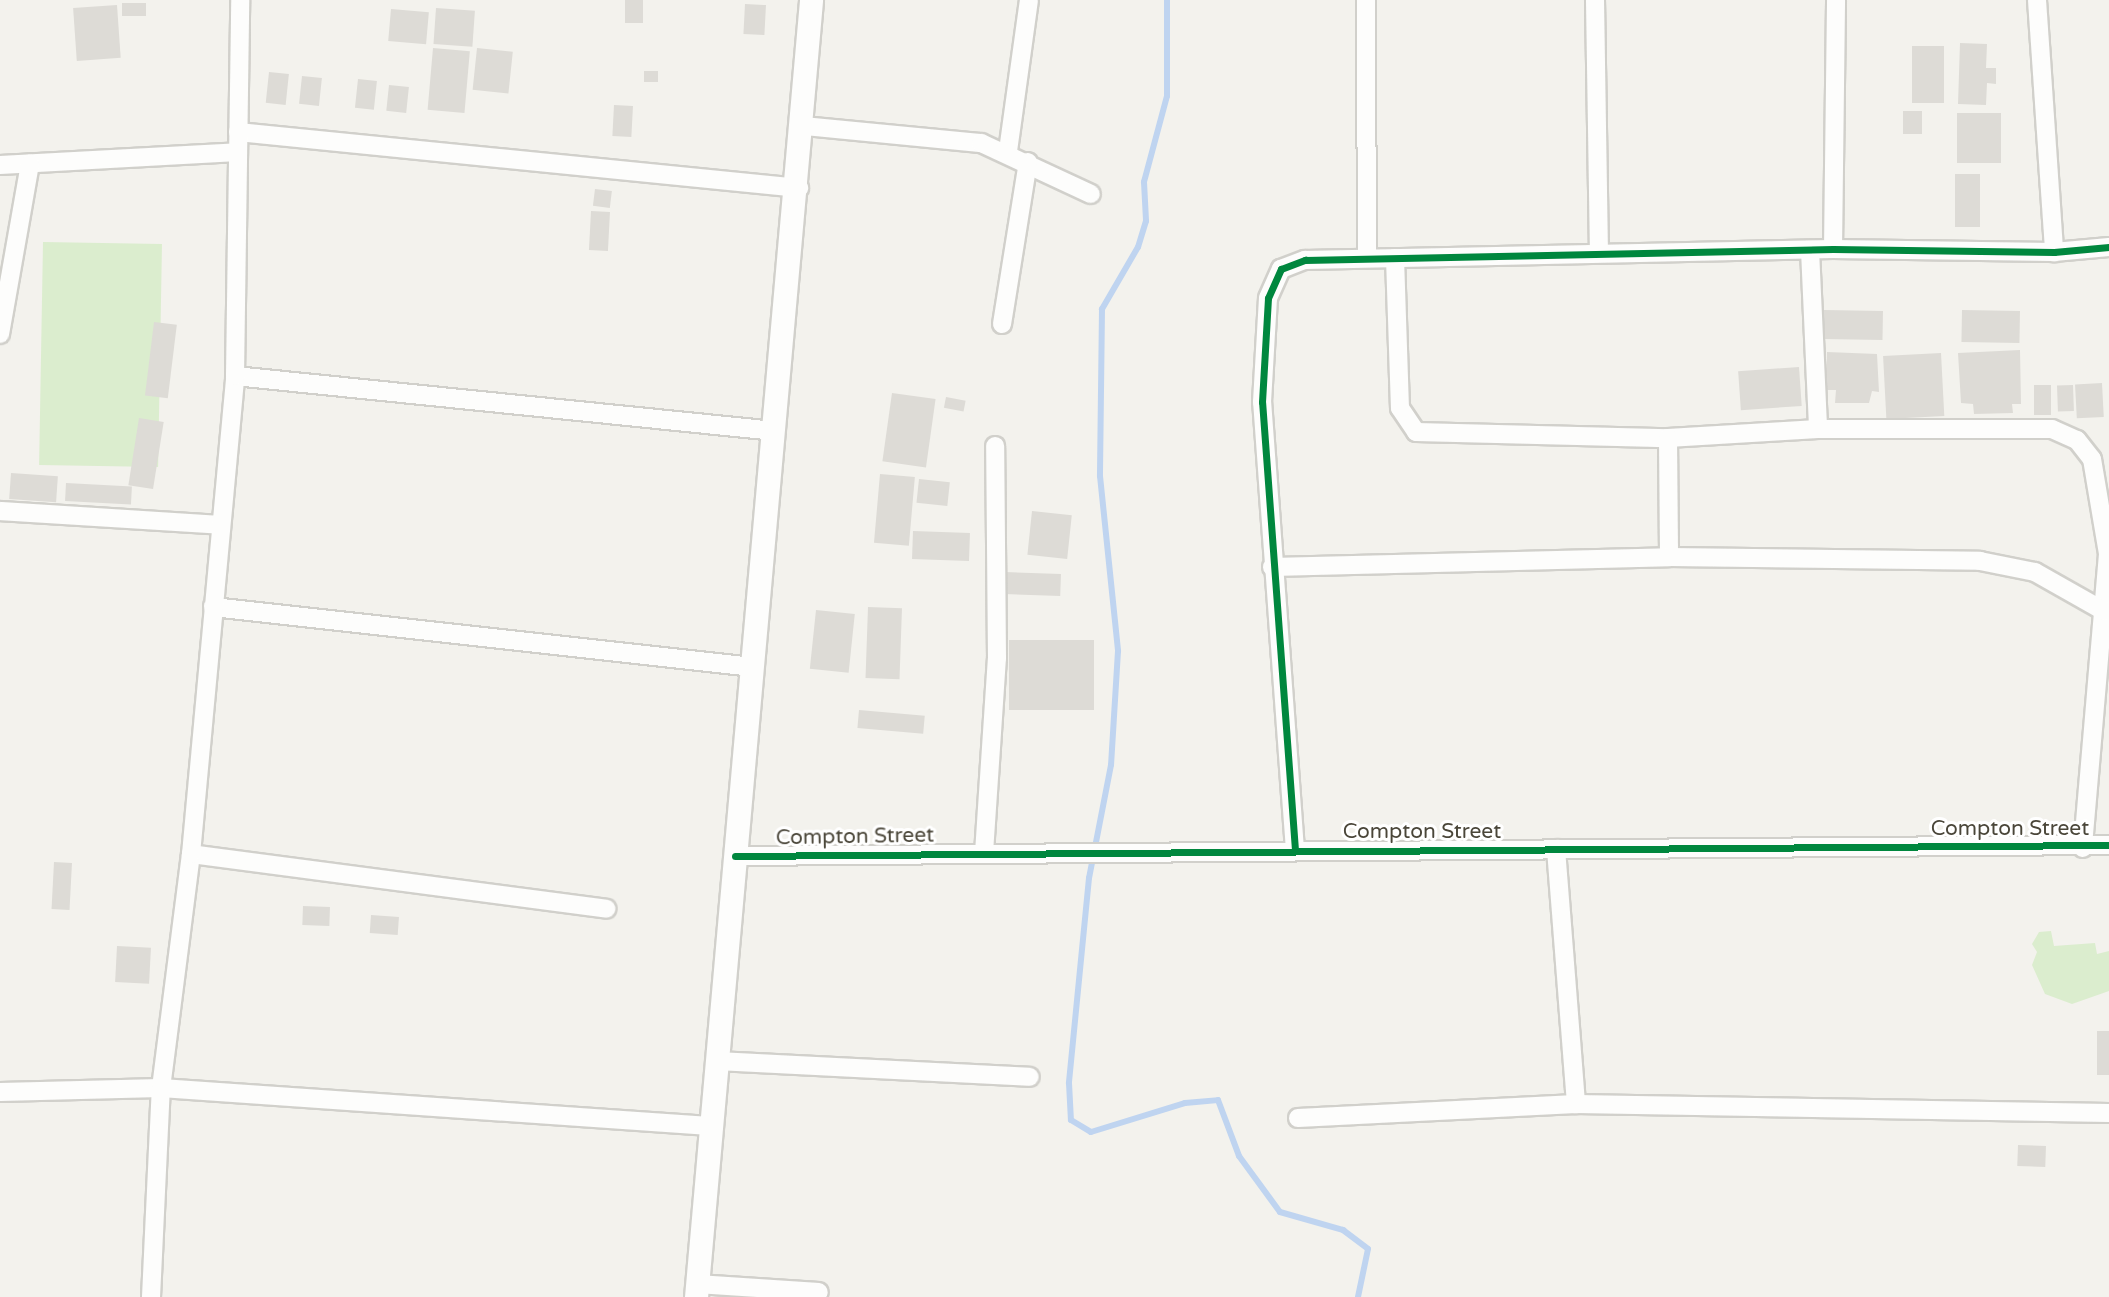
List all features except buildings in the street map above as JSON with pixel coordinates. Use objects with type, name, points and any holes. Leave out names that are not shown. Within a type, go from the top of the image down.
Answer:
[{"type":"street","points":[[159,1297],[151,1297],[161,1088],[191,855],[234,376],[240,0]]},
{"type":"street","points":[[811,0],[799,188],[696,1291],[819,1292]]},
{"type":"street","points":[[1007,152],[1029,0]]},
{"type":"street","points":[[1366,0],[1367,258]]},
{"type":"street","points":[[1595,0],[1599,253]]},
{"type":"street","points":[[1833,249],[1836,0]]},
{"type":"street","points":[[2036,0],[2054,252]]},
{"type":"street","points":[[804,126],[981,143],[1007,152],[1091,194]]},
{"type":"street","points":[[238,132],[799,188]]},
{"type":"street","points":[[0,165],[238,152]]},
{"type":"street","points":[[1002,324],[1028,162]]},
{"type":"street","points":[[0,334],[30,164]]},
{"type":"street","points":[[1295,850],[1272,567],[1262,402],[1268,298],[1281,269],[1305,260],[1367,258],[1833,249],[2054,252],[2109,247]]},
{"type":"street","points":[[1810,250],[1818,429]]},
{"type":"street","points":[[1395,258],[1400,408],[1416,432],[1668,438],[1818,429],[2052,429],[2077,440],[2092,459],[2108,554],[2083,848]]},
{"type":"street","points":[[234,376],[775,431]]},
{"type":"street","points":[[1668,438],[1669,557]]},
{"type":"street","points":[[984,853],[997,658],[995,446]]},
{"type":"street","points":[[0,511],[220,525]]},
{"type":"street","points":[[1272,567],[1669,557],[1980,561],[2035,572],[2104,611]]},
{"type":"street","points":[[213,607],[753,667]]},
{"type":"street","name":"Compton Street","points":[[735,856],[1295,850],[2083,848],[2109,845]]},
{"type":"street","points":[[1556,849],[1576,1104]]},
{"type":"street","points":[[191,855],[606,909]]},
{"type":"street","points":[[716,1061],[1030,1077]]},
{"type":"street","points":[[0,1092],[161,1088],[710,1125]]},
{"type":"street","points":[[1298,1118],[1576,1104],[2109,1113]]},
{"type":"green space","points":[[43,242],[162,244],[158,467],[39,465]]},
{"type":"green space","points":[[2051,931],[2054,946],[2095,943],[2097,954],[2109,951],[2109,991],[2072,1004],[2045,994],[2032,965],[2037,952],[2032,944],[2039,932]]},
{"type":"waterway","points":[[1167,0],[1167,96],[1144,182],[1146,221],[1138,247],[1102,309],[1100,476],[1118,651],[1111,765],[1089,878],[1069,1083],[1071,1120],[1091,1132],[1185,1103],[1218,1100],[1239,1156],[1280,1212],[1343,1230],[1368,1249],[1358,1297]]},
{"type":"cycle path","points":[[1295,850],[1262,402],[1268,298],[1281,269],[1305,260],[1833,249],[2054,252],[2109,247]]},
{"type":"cycle path","points":[[735,856],[2109,845]]}]
